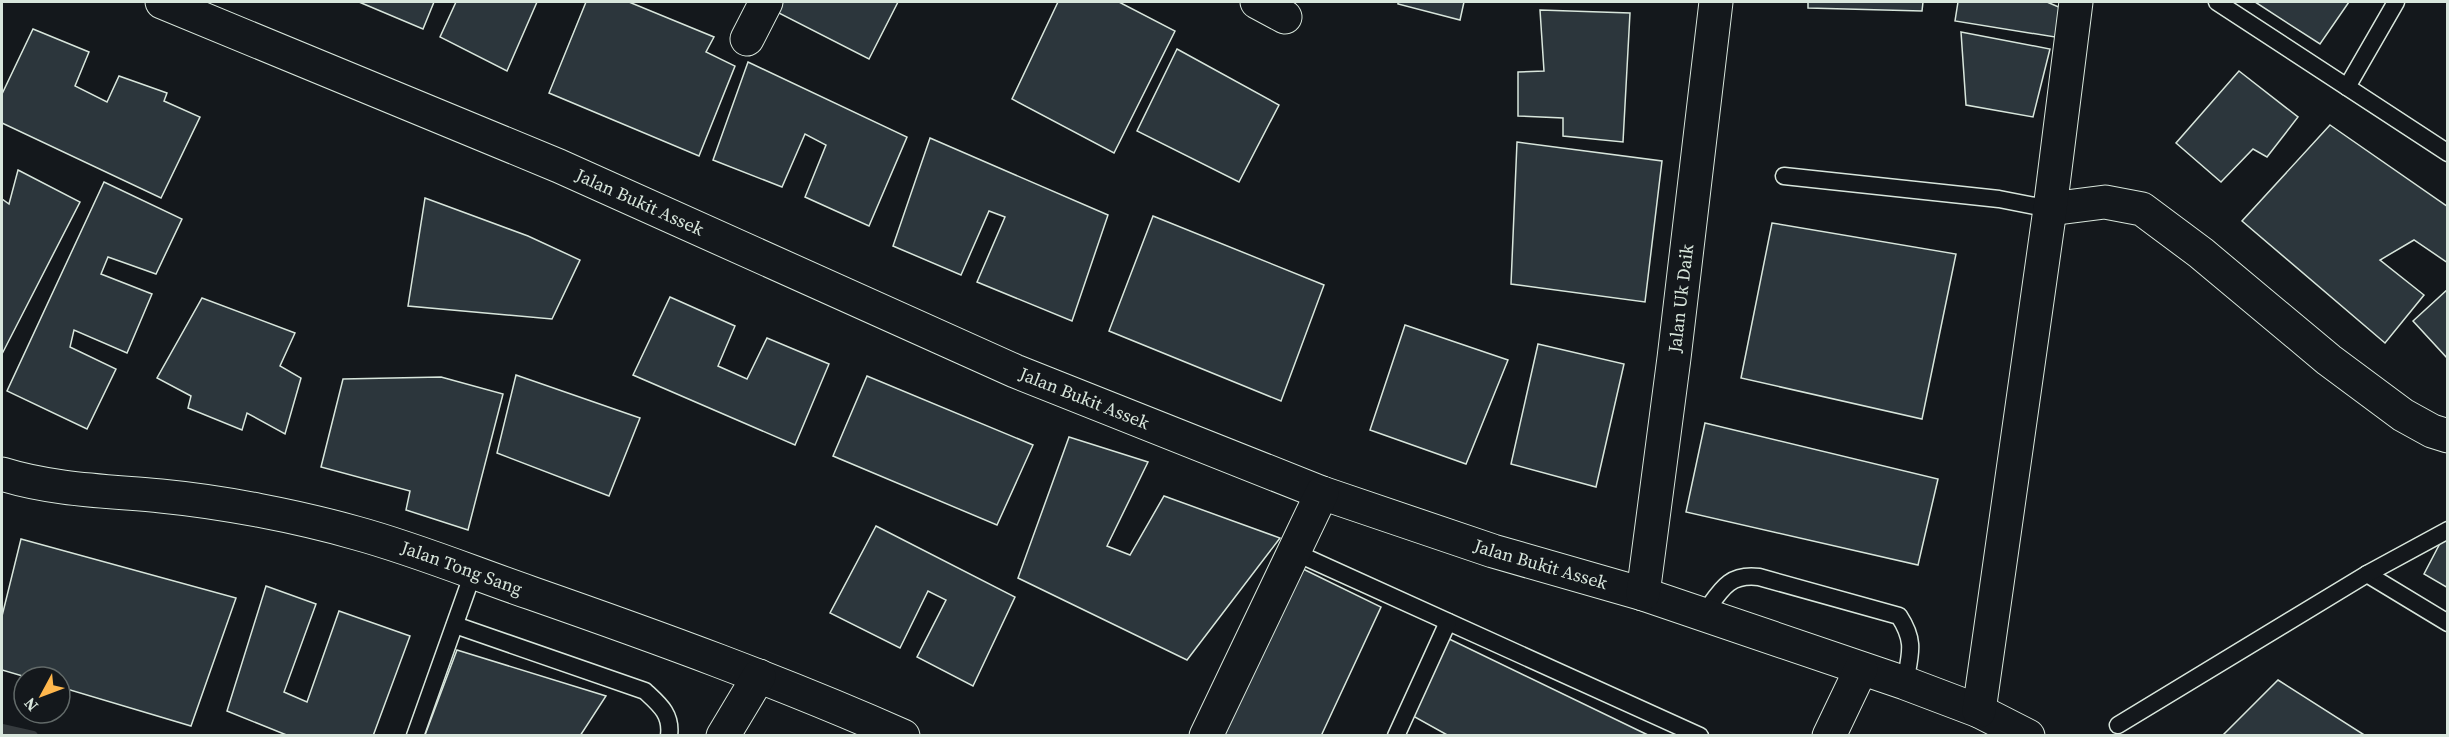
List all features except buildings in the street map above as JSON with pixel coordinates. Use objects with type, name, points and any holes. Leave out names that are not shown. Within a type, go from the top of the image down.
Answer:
[{"type":"street","name":"Jalan Bukit Assek","points":[[162,2],[559,166],[1015,371],[1322,493],[1493,551],[1644,594],[1905,682],[1979,711],[2028,735]]},
{"type":"street","points":[[747,39],[766,2]]},
{"type":"street","name":"Jalan Uk Daik","points":[[1644,594],[1716,2]]},
{"type":"street","points":[[1979,711],[2050,209],[2076,2]]},
{"type":"street","points":[[2050,209],[2105,202],[2142,209],[2201,253],[2329,360],[2403,415],[2432,431],[2448,436]]},
{"type":"street","name":"Jalan Tong Sang","points":[[2,474],[65,487],[164,496],[238,507],[357,533],[811,695],[903,735]]},
{"type":"street","points":[[1206,735],[1322,493]]},
{"type":"street","points":[[1829,735],[1861,669]]},
{"type":"street","points":[[723,735],[759,676]]},
{"type":"lane","points":[[2217,2],[2448,153]]},
{"type":"lane","points":[[2347,87],[2396,2]]},
{"type":"lane","points":[[1784,176],[1999,200],[2050,209]]},
{"type":"lane","points":[[2118,725],[2367,574],[2448,530]]},
{"type":"lane","points":[[1294,552],[1700,735]]},
{"type":"lane","points":[[415,735],[473,573]]},
{"type":"lane","points":[[2367,574],[2448,623]]},
{"type":"lane","points":[[1703,615],[1725,585],[1734,578],[1746,575],[1899,616],[1906,627],[1911,643],[1905,682]]},
{"type":"lane","points":[[1396,735],[1448,622]]},
{"type":"lane","points":[[455,625],[645,691],[665,710],[670,726],[669,735]]},
{"type":"waterway","points":[[2,729],[33,736]]}]
